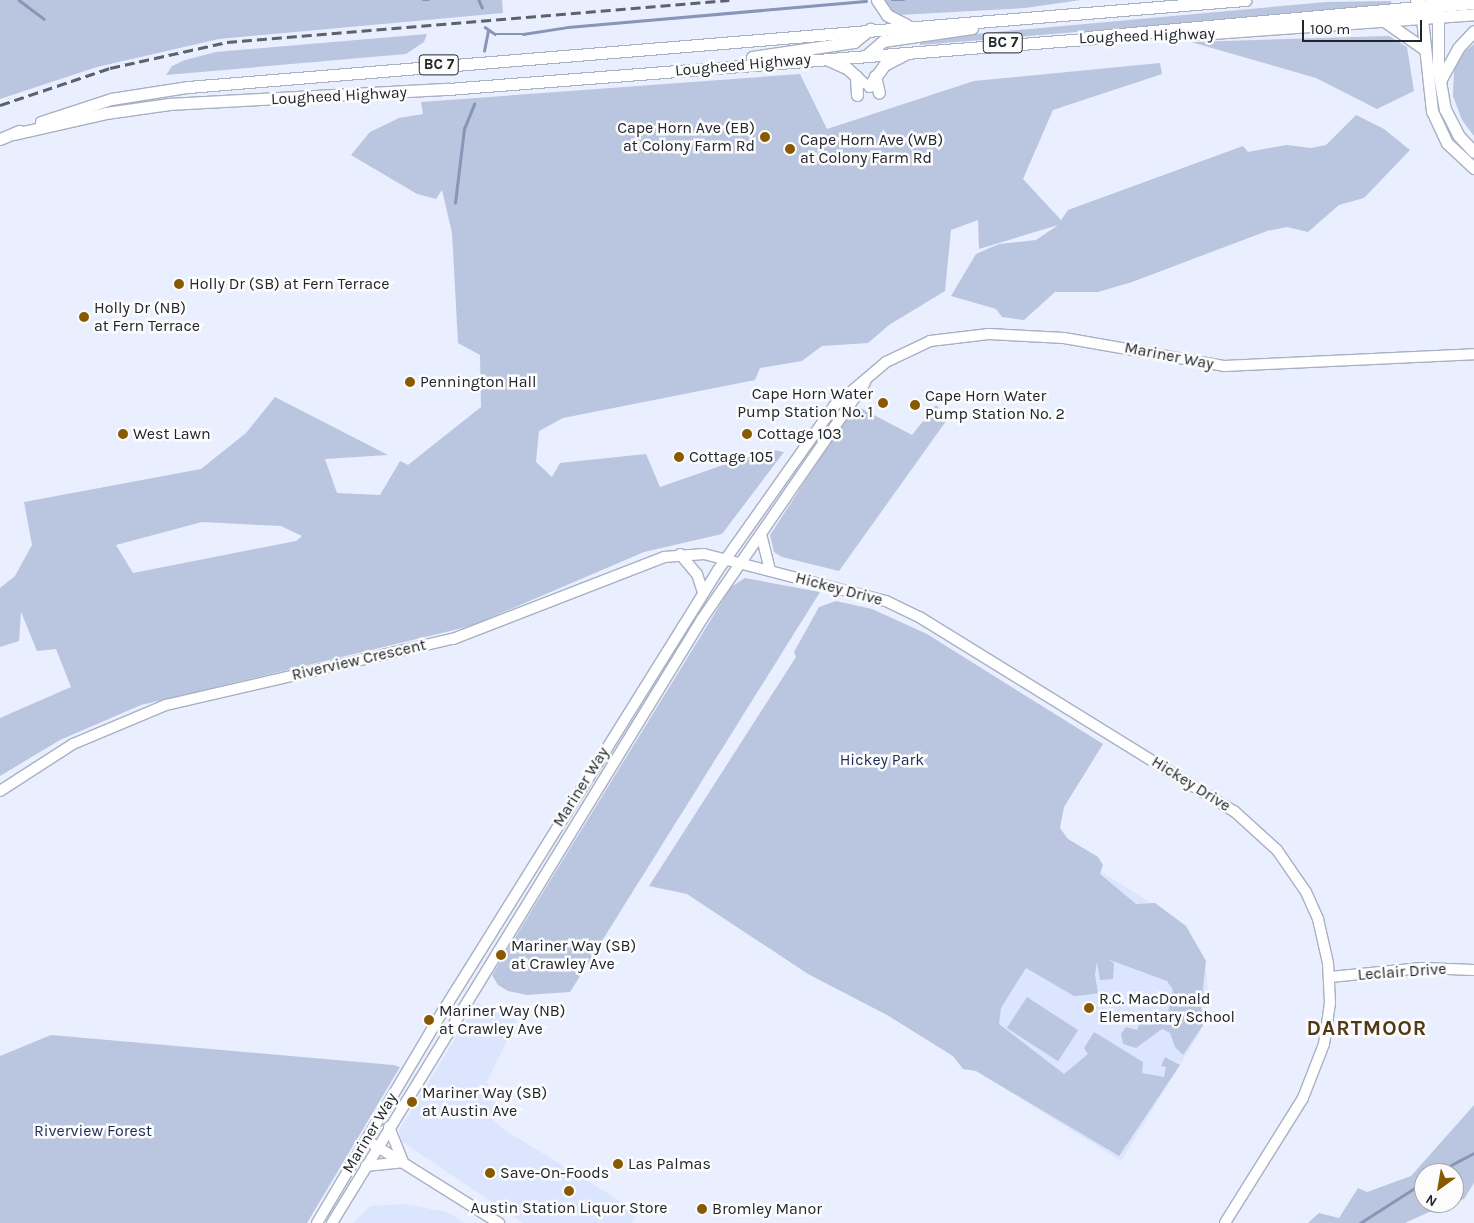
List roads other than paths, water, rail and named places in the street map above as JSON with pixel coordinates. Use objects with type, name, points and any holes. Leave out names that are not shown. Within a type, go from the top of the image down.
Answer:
[{"type":"highway","points":[[1088,38],[1427,9],[1474,3]]},
{"type":"highway","points":[[1438,18],[1447,6]]},
{"type":"main road","points":[[877,0],[887,15],[908,26]]},
{"type":"main road","points":[[1092,10],[1130,0]]},
{"type":"main road","name":"Lougheed Highway","points":[[0,139],[62,112],[164,89],[1092,10],[1245,0]]},
{"type":"main road","points":[[1416,0],[1438,18],[1474,14]]},
{"type":"main road","points":[[1427,9],[1423,48],[1436,122],[1452,148],[1474,168]]},
{"type":"main road","name":"Lougheed Highway","points":[[14,134],[153,106],[433,90],[917,50],[1088,38],[1386,23],[1427,9]]},
{"type":"main road","points":[[867,55],[881,42],[1025,16]]},
{"type":"main road","points":[[1438,18],[1442,79],[1449,121],[1474,152]]},
{"type":"main road","points":[[1386,23],[1423,48]]},
{"type":"main road","points":[[674,71],[854,42],[870,29]]},
{"type":"main road","points":[[1442,79],[1458,48],[1474,31]]},
{"type":"main road","points":[[857,95],[866,80],[885,64],[917,50]]},
{"type":"main road","points":[[824,58],[866,80],[879,93]]},
{"type":"main road","name":"Mariner Way","points":[[317,1223],[366,1140],[703,593],[834,406],[874,372],[897,355],[930,341],[989,334],[1064,338],[1224,366],[1474,354]]},
{"type":"main road","name":"Mariner Way","points":[[332,1223],[389,1127],[740,563],[874,372]]},
{"type":"main road","points":[[761,534],[770,570]]},
{"type":"main road","points":[[680,554],[697,574],[703,593]]},
{"type":"main road","name":"Riverview Crescent","points":[[0,791],[73,744],[166,705],[453,639],[655,559],[680,554],[726,559]]},
{"type":"main road","name":"Hickey Drive","points":[[726,559],[886,601],[913,614],[1241,816],[1277,850],[1306,892],[1323,935],[1330,977],[1328,1026],[1315,1074],[1226,1223]]},
{"type":"main road","name":"Leclair Drive","points":[[1330,977],[1422,968],[1474,970]]},
{"type":"main road","points":[[389,1127],[403,1162]]},
{"type":"main road","points":[[366,1140],[500,1223]]},
{"type":"main road","points":[[366,1166],[403,1162]]},
{"type":"waterway","points":[[19,0],[44,19]]},
{"type":"waterway","points":[[423,0],[429,0]]},
{"type":"waterway","points":[[479,0],[482,7]]},
{"type":"waterway","points":[[892,0],[904,0]]},
{"type":"waterway","points":[[485,27],[495,34],[523,34],[568,27],[866,1]]},
{"type":"waterway","points":[[484,51],[488,30]]},
{"type":"waterway","points":[[455,203],[464,129],[474,104]]},
{"type":"waterway","points":[[1455,1163],[1474,1153]]},
{"type":"waterway","points":[[1360,1223],[1414,1188]]},
{"type":"railway","points":[[0,105],[110,68],[227,42],[729,0]]},
{"type":"place","name":"Cape Horn Ave (EB) at Colony Farm Rd","points":[[765,137]]},
{"type":"place","name":"Cape Horn Ave (WB) at Colony Farm Rd","points":[[790,149]]},
{"type":"place","name":"Holly Dr (SB) at Fern Terrace","points":[[179,284]]},
{"type":"place","name":"Holly Dr (NB) at Fern Terrace","points":[[84,317]]},
{"type":"place","name":"Pennington Hall","points":[[410,382]]},
{"type":"place","name":"Cape Horn Water Pump Station No. 1","points":[[883,403]]},
{"type":"place","name":"Cape Horn Water Pump Station No. 2","points":[[915,405]]},
{"type":"place","name":"West Lawn","points":[[123,434]]},
{"type":"place","name":"Cottage 103","points":[[747,434]]},
{"type":"place","name":"Cottage 105","points":[[679,457]]},
{"type":"place","name":"Mariner Way (SB) at Crawley Ave","points":[[501,955]]},
{"type":"place","name":"R.C. MacDonald Elementary School","points":[[1089,1008]]},
{"type":"place","name":"Mariner Way (NB) at Crawley Ave","points":[[429,1020]]},
{"type":"place","name":"Mariner Way (SB) at Austin Ave","points":[[412,1102]]},
{"type":"place","name":"Las Palmas","points":[[618,1164]]},
{"type":"place","name":"Save-On-Foods","points":[[490,1173]]},
{"type":"place","name":"Austin Station Liquor Store","points":[[569,1191]]},
{"type":"place","name":"Bromley Manor","points":[[702,1209]]},
{"type":"district","name":"DARTMOOR","points":[[1367,1028]]},
{"type":"park label","name":"Hickey Park","points":[[882,760]]},
{"type":"park label","name":"Riverview Forest","points":[[93,1131]]}]
